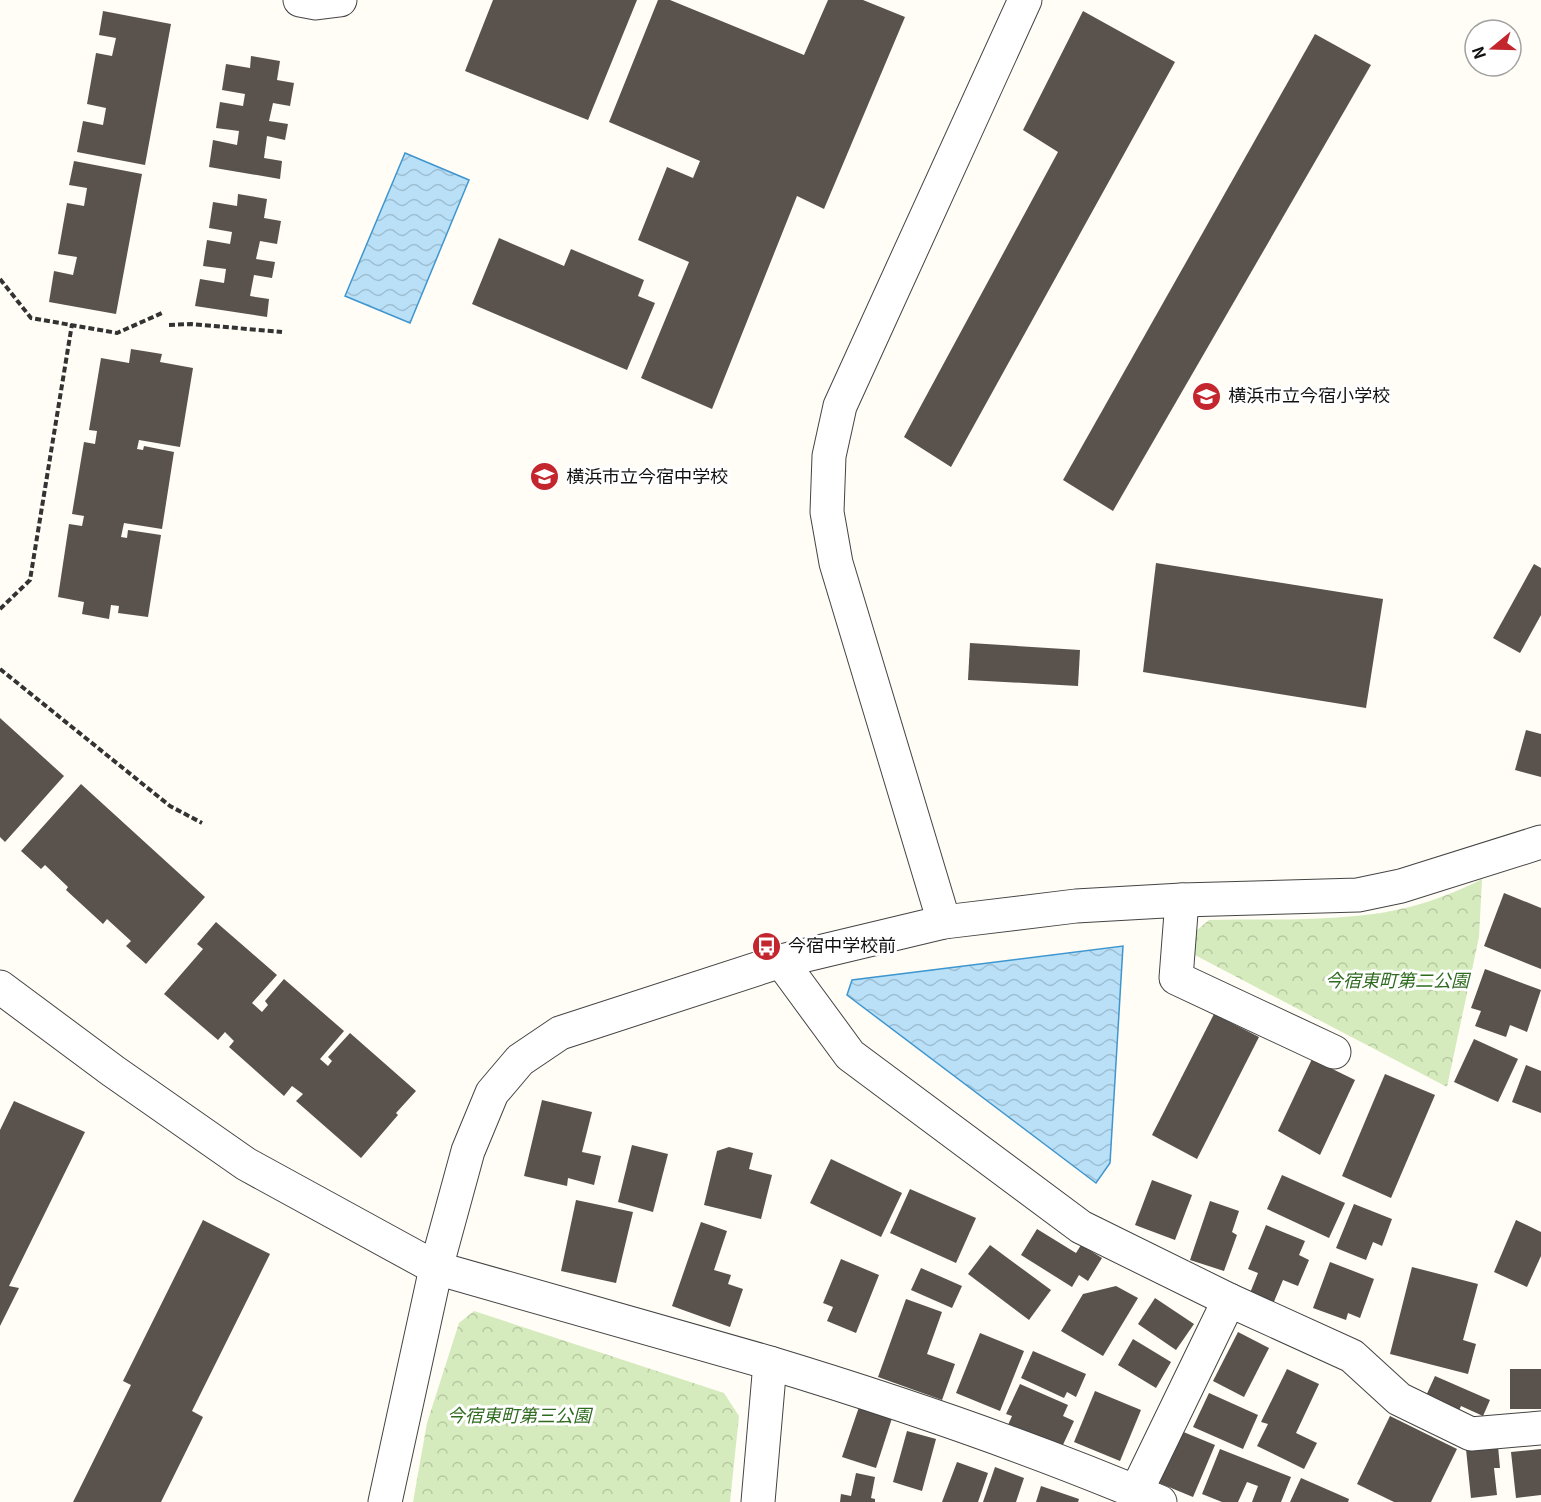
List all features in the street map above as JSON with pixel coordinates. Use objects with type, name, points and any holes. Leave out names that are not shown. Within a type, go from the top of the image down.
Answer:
[{"type":"street","points":[[300,0],[316,3],[340,0]]},
{"type":"street","points":[[944,922],[836,563],[827,512],[829,456],[840,406],[1025,0]]},
{"type":"street","points":[[385,1502],[436,1268],[468,1151],[492,1094],[520,1060],[560,1033],[781,961],[944,922],[1076,906],[1182,900],[1358,895],[1401,886],[1541,842]]},
{"type":"street","points":[[1182,900],[1176,978],[1334,1052]]},
{"type":"street","points":[[781,961],[850,1055],[1081,1227],[1229,1300],[1352,1356],[1399,1399],[1471,1434],[1541,1428]]},
{"type":"street","points":[[0,987],[113,1071],[246,1164],[436,1268],[856,1389],[990,1436],[1148,1497],[1229,1300]]},
{"type":"street","points":[[758,1502],[770,1363]]},
{"type":"path","points":[[0,279],[31,318],[117,333],[162,313]]},
{"type":"path","points":[[0,609],[30,580],[72,324]]},
{"type":"path","points":[[169,326],[191,324],[282,332]]},
{"type":"path","points":[[0,669],[170,806],[202,823]]},
{"type":"green space","name":"今宿東町第二公園","points":[[1482,879],[1479,937],[1447,1087],[1191,953],[1196,931],[1209,920],[1319,919],[1388,912],[1452,893]]},
{"type":"green space","name":"今宿東町第三公園","points":[[474,1311],[724,1393],[739,1416],[730,1502],[413,1502],[427,1423],[459,1323]]},
{"type":"water","points":[[405,153],[469,180],[410,323],[345,296]]},
{"type":"water","points":[[1123,946],[1110,1163],[1096,1183],[847,995],[852,980]]},
{"type":"building","points":[[493,0],[637,0],[588,120],[465,71]]},
{"type":"building","points":[[658,0],[670,0],[804,55],[828,0],[863,0],[905,17],[824,209],[797,196],[712,409],[641,378],[689,262],[638,240],[667,167],[693,178],[700,161],[609,122]]},
{"type":"building","points":[[103,11],[171,24],[145,165],[77,152],[83,121],[103,125],[106,108],[87,104],[96,53],[112,56],[116,38],[99,35]]},
{"type":"building","points":[[1083,11],[1175,62],[951,467],[904,437],[1058,152],[1023,130]]},
{"type":"building","points":[[1315,34],[1371,65],[1113,511],[1063,480]]},
{"type":"building","points":[[251,56],[280,61],[277,80],[294,83],[290,106],[273,103],[269,121],[288,124],[285,140],[267,136],[264,158],[282,161],[280,179],[209,167],[213,140],[237,145],[239,131],[216,128],[220,102],[243,106],[245,94],[222,90],[226,64],[250,68]]},
{"type":"building","points":[[74,161],[142,174],[116,314],[49,302],[54,271],[73,275],[77,257],[58,254],[67,203],[84,206],[87,188],[69,185]]},
{"type":"building","points":[[238,194],[267,199],[264,218],[281,221],[277,244],[260,241],[256,259],[275,262],[272,278],[254,275],[250,296],[269,299],[267,317],[195,306],[200,279],[224,283],[226,269],[203,266],[207,240],[230,244],[232,232],[209,228],[213,202],[237,206]]},
{"type":"building","points":[[499,238],[564,266],[571,249],[644,280],[638,296],[655,303],[627,370],[472,304]]},
{"type":"building","points":[[131,349],[162,354],[160,362],[193,368],[180,447],[139,440],[137,449],[143,450],[144,446],[174,452],[162,529],[124,523],[121,537],[127,538],[128,530],[161,535],[148,617],[118,613],[119,606],[111,605],[109,619],[82,614],[84,602],[58,597],[69,524],[82,526],[84,516],[72,514],[84,442],[95,444],[97,431],[89,430],[101,358],[129,363]]},
{"type":"building","points":[[1156,563],[1383,599],[1366,708],[1143,672]]},
{"type":"building","points":[[1534,564],[1541,568],[1541,615],[1520,653],[1493,638]]},
{"type":"building","points":[[970,643],[1080,650],[1078,686],[968,680]]},
{"type":"building","points":[[0,718],[64,776],[5,842],[0,837]]},
{"type":"building","points":[[1526,730],[1541,734],[1541,777],[1515,770]]},
{"type":"building","points":[[81,784],[205,897],[146,964],[126,946],[131,941],[107,919],[103,924],[66,890],[68,887],[45,865],[41,869],[21,851]]},
{"type":"building","points":[[1504,893],[1541,908],[1541,969],[1484,946]]},
{"type":"building","points":[[216,922],[277,975],[252,1003],[262,1012],[268,1005],[265,1001],[284,979],[344,1031],[320,1059],[328,1066],[332,1061],[328,1057],[350,1033],[416,1091],[361,1158],[296,1101],[303,1094],[292,1086],[284,1096],[229,1047],[234,1041],[225,1032],[218,1040],[164,994],[203,949],[197,944]]},
{"type":"building","points":[[1485,969],[1541,990],[1527,1032],[1510,1025],[1506,1037],[1475,1026],[1481,1011],[1471,1008]]},
{"type":"building","points":[[1214,1014],[1259,1037],[1197,1159],[1152,1135]]},
{"type":"building","points":[[1474,1039],[1518,1059],[1498,1102],[1454,1082]]},
{"type":"building","points":[[1312,1059],[1355,1080],[1320,1155],[1278,1131]]},
{"type":"building","points":[[1526,1065],[1541,1071],[1541,1113],[1512,1102]]},
{"type":"building","points":[[1385,1074],[1435,1095],[1391,1198],[1342,1176]]},
{"type":"building","points":[[542,1100],[592,1112],[582,1152],[601,1156],[594,1185],[568,1178],[567,1186],[524,1176]]},
{"type":"building","points":[[14,1101],[85,1132],[9,1286],[19,1288],[0,1326],[0,1130]]},
{"type":"building","points":[[632,1145],[668,1154],[653,1212],[618,1202]]},
{"type":"building","points":[[729,1147],[753,1153],[749,1169],[772,1175],[761,1219],[704,1205],[717,1151]]},
{"type":"building","points":[[831,1159],[902,1193],[881,1237],[810,1203]]},
{"type":"building","points":[[1282,1175],[1345,1203],[1329,1238],[1267,1209]]},
{"type":"building","points":[[1152,1180],[1192,1195],[1175,1240],[1135,1225]]},
{"type":"building","points":[[910,1189],[976,1218],[956,1263],[890,1233]]},
{"type":"building","points":[[576,1200],[633,1212],[616,1283],[561,1271]]},
{"type":"building","points":[[1210,1201],[1239,1211],[1232,1232],[1237,1235],[1224,1271],[1190,1260]]},
{"type":"building","points":[[1354,1204],[1392,1219],[1382,1246],[1373,1242],[1366,1260],[1336,1248]]},
{"type":"building","points":[[203,1220],[270,1254],[192,1411],[203,1417],[161,1502],[73,1502],[131,1385],[123,1381]]},
{"type":"building","points":[[1516,1220],[1541,1232],[1541,1256],[1527,1287],[1494,1272]]},
{"type":"building","points":[[701,1222],[727,1231],[714,1270],[731,1275],[728,1284],[743,1289],[730,1327],[672,1306]]},
{"type":"building","points":[[1266,1225],[1305,1241],[1299,1255],[1309,1260],[1298,1286],[1283,1280],[1273,1304],[1250,1293],[1258,1273],[1248,1269]]},
{"type":"building","points":[[1037,1229],[1076,1253],[1081,1245],[1102,1258],[1088,1281],[1079,1275],[1072,1287],[1021,1255]]},
{"type":"building","points":[[990,1245],[1051,1290],[1029,1320],[968,1274]]},
{"type":"building","points":[[841,1259],[879,1275],[856,1333],[827,1321],[833,1307],[823,1303]]},
{"type":"building","points":[[1330,1262],[1374,1279],[1360,1318],[1348,1313],[1346,1320],[1313,1308]]},
{"type":"building","points":[[1412,1267],[1478,1284],[1463,1340],[1476,1344],[1468,1374],[1390,1354]]},
{"type":"building","points":[[921,1268],[962,1286],[952,1308],[911,1290]]},
{"type":"building","points":[[1116,1286],[1138,1298],[1103,1356],[1061,1331],[1083,1294]]},
{"type":"building","points":[[1155,1298],[1194,1324],[1176,1350],[1138,1324]]},
{"type":"building","points":[[906,1299],[942,1312],[927,1354],[955,1364],[942,1400],[878,1377]]},
{"type":"building","points":[[1238,1332],[1269,1348],[1244,1397],[1213,1381]]},
{"type":"building","points":[[980,1333],[1024,1351],[1000,1411],[956,1393]]},
{"type":"building","points":[[1133,1339],[1171,1362],[1156,1388],[1118,1365]]},
{"type":"building","points":[[1033,1351],[1086,1374],[1076,1397],[1067,1392],[1064,1398],[1021,1378]]},
{"type":"building","points":[[1287,1369],[1319,1384],[1296,1433],[1317,1443],[1304,1469],[1257,1446],[1268,1424],[1261,1422]]},
{"type":"building","points":[[1510,1369],[1541,1369],[1541,1409],[1510,1409]]},
{"type":"building","points":[[1435,1376],[1490,1400],[1483,1416],[1461,1406],[1458,1413],[1425,1398]]},
{"type":"building","points":[[1020,1384],[1068,1405],[1063,1416],[1074,1421],[1061,1449],[1008,1425],[1012,1416],[1006,1414]]},
{"type":"building","points":[[1095,1391],[1141,1410],[1120,1461],[1074,1442]]},
{"type":"building","points":[[1209,1393],[1258,1415],[1243,1449],[1193,1427]]},
{"type":"building","points":[[860,1404],[893,1415],[876,1468],[842,1457]]},
{"type":"building","points":[[1390,1416],[1457,1449],[1431,1502],[1394,1502],[1357,1484]]},
{"type":"building","points":[[907,1431],[936,1439],[922,1491],[893,1482]]},
{"type":"building","points":[[1181,1431],[1215,1445],[1193,1497],[1159,1483]]},
{"type":"building","points":[[1498,1446],[1500,1468],[1494,1468],[1497,1495],[1471,1498],[1466,1449]]},
{"type":"building","points":[[1220,1449],[1291,1477],[1281,1502],[1252,1502],[1258,1486],[1247,1482],[1238,1502],[1222,1502],[1202,1494]]},
{"type":"building","points":[[1541,1449],[1541,1495],[1516,1498],[1511,1452]]},
{"type":"building","points":[[957,1462],[988,1473],[978,1502],[942,1502]]},
{"type":"building","points":[[995,1467],[1024,1478],[1016,1502],[983,1502]]},
{"type":"building","points":[[856,1473],[875,1477],[871,1498],[875,1499],[875,1502],[840,1502],[841,1494],[851,1496]]},
{"type":"building","points":[[1301,1478],[1349,1499],[1348,1502],[1290,1502]]},
{"type":"building","points":[[1041,1486],[1079,1499],[1078,1502],[1036,1502]]},
{"type":"place","name":"横浜市立今宿小学校","points":[[1207,396]]},
{"type":"place","name":"横浜市立今宿中学校","points":[[545,477]]},
{"type":"place","name":"今宿中学校前","points":[[767,946]]}]
